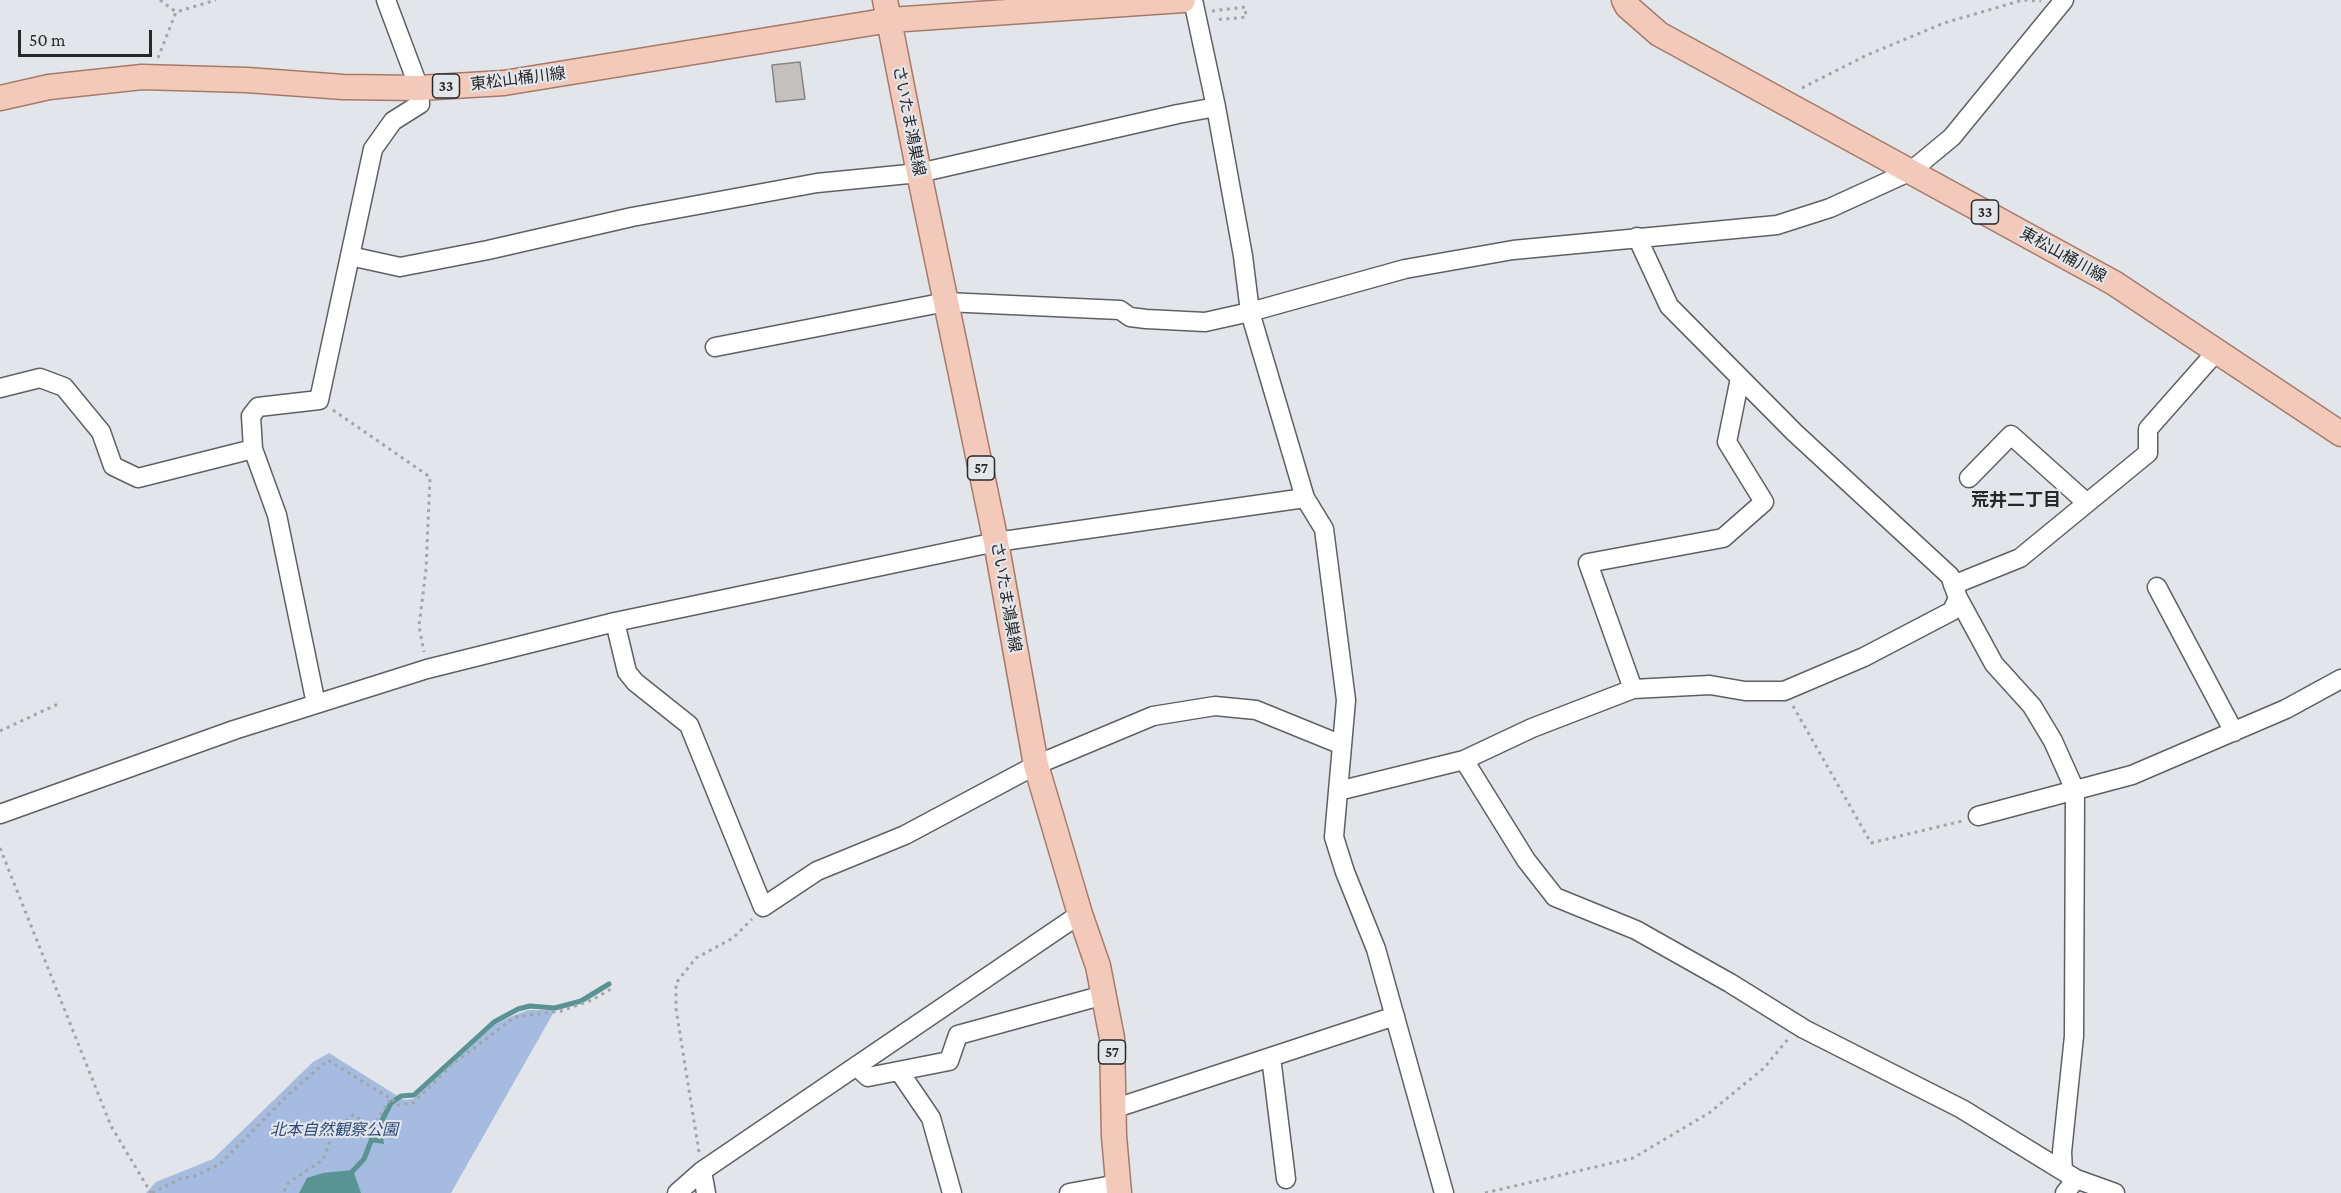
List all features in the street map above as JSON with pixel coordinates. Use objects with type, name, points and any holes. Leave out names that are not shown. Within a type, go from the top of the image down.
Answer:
[{"type":"main road","name":"東松山桶川線","points":[[0,98],[49,87],[156,78],[248,80],[343,87],[419,88],[504,83],[887,10],[959,0]]},
{"type":"main road","name":"東松山桶川線","points":[[887,10],[1183,0]]},
{"type":"main road","name":"東松山桶川線","points":[[1624,0],[1627,6],[1659,34],[2114,283],[2341,434]]},
{"type":"main road","name":"さいたま鴻巣線","points":[[887,10],[996,542],[1036,765],[1080,914],[1098,966],[1112,1038],[1113,1109],[1119,1188]]},
{"type":"street","points":[[316,704],[277,514],[253,449],[251,416],[258,406],[319,400],[373,149],[393,121],[420,104],[419,88],[386,0]]},
{"type":"street","points":[[1193,0],[1204,17],[1216,107],[1243,256],[1250,312],[1305,498],[1324,529],[1346,700],[1334,837],[1345,872],[1376,949],[1444,1193]]},
{"type":"street","points":[[715,347],[946,302],[1120,310],[1130,317],[1205,322],[1250,312],[1405,268],[1513,250],[1777,225],[1830,208],[1911,171],[1952,137],[2063,1]]},
{"type":"street","points":[[350,256],[400,267],[488,250],[632,217],[817,183],[919,173],[1216,107]]},
{"type":"street","points":[[1637,237],[1670,306],[1795,433],[1950,576],[1994,664],[2032,706],[2053,741],[2075,790],[2074,1036],[2062,1152],[2068,1181]]},
{"type":"street","points":[[1956,592],[2020,558],[2148,453],[2148,429],[2216,352]]},
{"type":"street","points":[[0,388],[40,378],[64,387],[101,432],[113,466],[138,478],[253,449]]},
{"type":"street","points":[[1634,689],[1588,563],[1723,538],[1764,502],[1728,442],[1740,378]]},
{"type":"street","points":[[1969,478],[2011,435],[2087,503]]},
{"type":"street","points":[[0,814],[234,730],[427,669],[615,622],[996,542],[1305,498]]},
{"type":"street","points":[[2157,587],[2234,732]]},
{"type":"street","points":[[1338,791],[1464,760],[1532,728],[1634,689],[1710,685],[1745,691],[1784,691],[1864,657],[1952,611],[1956,592]]},
{"type":"street","points":[[615,622],[627,672],[635,682],[688,726],[763,907],[817,871],[905,835],[1036,765],[1153,716],[1215,706],[1256,710],[1342,745]]},
{"type":"street","points":[[1978,816],[2132,775],[2286,709],[2341,679]]},
{"type":"street","points":[[1464,760],[1526,860],[1555,897],[1636,930],[1730,983],[1799,1026],[1962,1109],[2068,1181],[2115,1193]]},
{"type":"street","points":[[677,1193],[702,1171],[1080,914]]},
{"type":"street","points":[[856,1066],[868,1077],[949,1061],[958,1035],[1093,998]]},
{"type":"street","points":[[1113,1109],[1395,1016]]},
{"type":"street","points":[[1271,1057],[1286,1179]]},
{"type":"street","points":[[900,1071],[931,1118],[952,1193]]},
{"type":"street","points":[[702,1171],[706,1193]]},
{"type":"street","points":[[1069,1193],[1119,1188]]},
{"type":"path","points":[[160,0],[176,12]]},
{"type":"path","points":[[176,12],[216,0]]},
{"type":"path","points":[[1785,104],[1806,84],[1944,22],[2023,0],[2063,1]]},
{"type":"path","points":[[1245,7],[1246,16],[1204,17],[1245,7]]},
{"type":"path","points":[[156,78],[156,62],[176,12]]},
{"type":"path","points":[[319,400],[430,477],[426,569],[419,626],[427,669]]},
{"type":"path","points":[[1784,691],[1871,843],[1946,827],[1978,816]]},
{"type":"path","points":[[0,731],[60,703]]},
{"type":"path","points":[[0,848],[111,1126],[151,1193],[220,1164],[290,1093],[328,1060],[398,1105],[413,1103],[454,1064],[515,1017],[561,1011],[592,1000],[611,989]]},
{"type":"path","points":[[702,1171],[676,1009],[676,982],[696,958],[733,938],[763,907]]},
{"type":"path","points":[[1485,1193],[1634,1158],[1709,1113],[1764,1068],[1799,1026]]},
{"type":"path","points":[[284,1193],[288,1182],[323,1160],[334,1130],[353,1115],[372,1126],[391,1099]]},
{"type":"green space","name":"北本自然観察公園","points":[[529,1010],[555,1010],[451,1193],[146,1193],[156,1182],[213,1159],[313,1062],[329,1053],[404,1100],[413,1099],[494,1025]]},
{"type":"shaded area","points":[[381,1122],[384,1144],[370,1142],[367,1133],[372,1126]]},
{"type":"shaded area","points":[[353,1170],[361,1193],[299,1193],[307,1178],[323,1173]]},
{"type":"building","points":[[800,62],[805,99],[776,102],[772,65]]},
{"type":"waterway","points":[[378,1128],[391,1103],[401,1096],[414,1095],[494,1022],[518,1009],[530,1006],[555,1008],[581,1001],[609,984]]},
{"type":"waterway","points":[[349,1175],[364,1159],[373,1136]]},
{"type":"district","name":"荒井二丁目","points":[[2016,500]]}]
